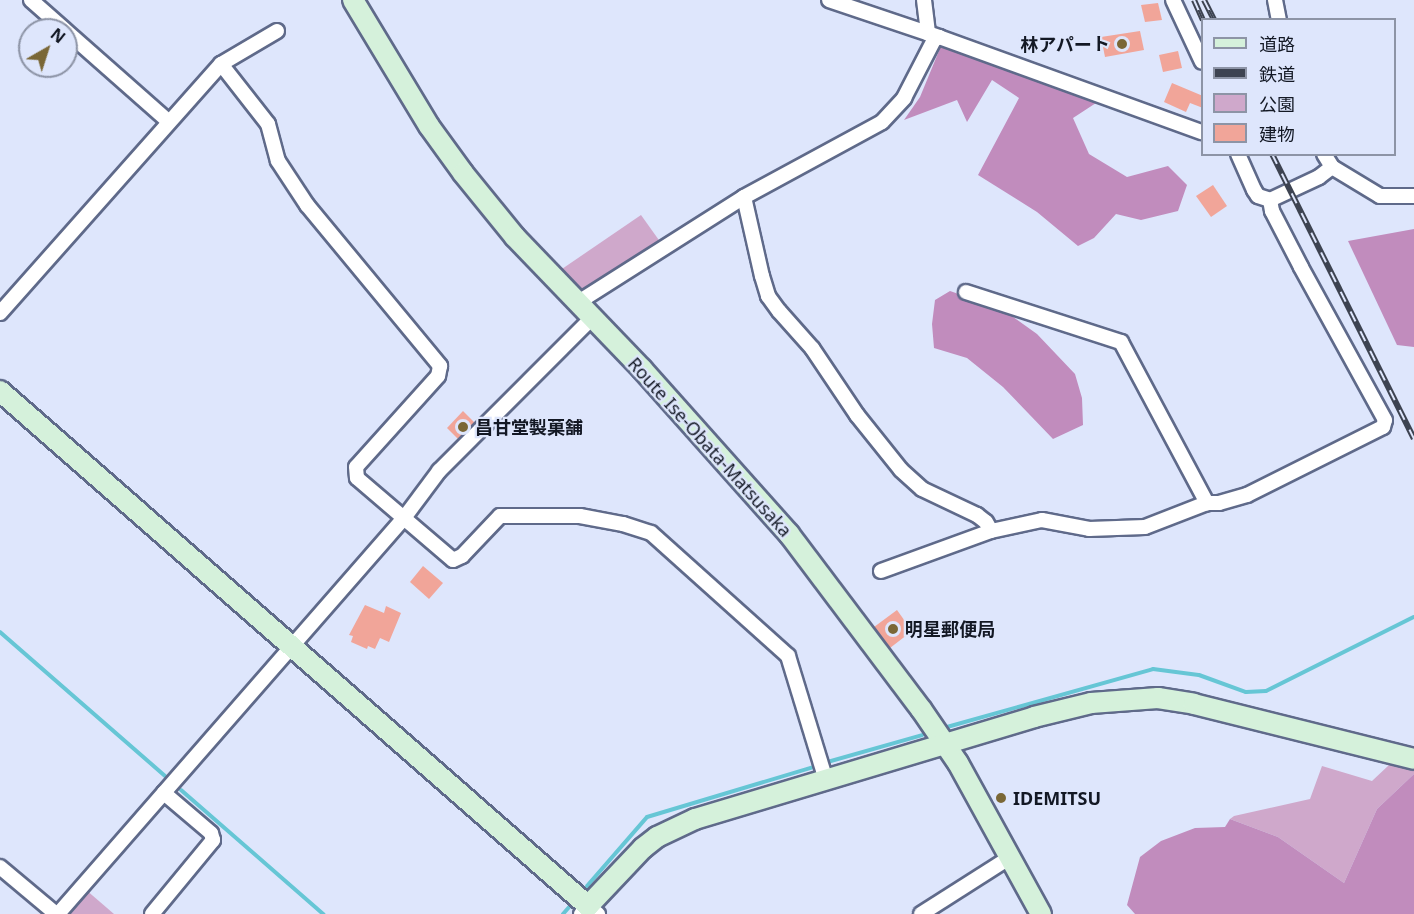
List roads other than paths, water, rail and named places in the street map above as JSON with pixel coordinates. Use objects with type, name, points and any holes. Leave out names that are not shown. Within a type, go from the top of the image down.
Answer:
[{"type":"street","points":[[31,0],[52,18]]},
{"type":"street","name":"Route Ise-Obata-Matsusaka","points":[[354,0],[429,126],[514,237],[642,369],[789,534],[945,745],[1041,914]]},
{"type":"street","points":[[829,0],[1201,131]]},
{"type":"street","points":[[577,303],[744,197],[882,122],[904,98],[934,40],[924,0]]},
{"type":"street","points":[[1173,0],[1201,58]]},
{"type":"street","points":[[1275,0],[1279,18]]},
{"type":"street","points":[[0,313],[168,121],[221,64],[277,31]]},
{"type":"street","points":[[78,41],[168,121]]},
{"type":"street","points":[[221,64],[268,124],[278,161],[307,205],[389,308],[440,366],[438,376],[356,467],[357,478],[453,560],[462,556],[500,516],[580,516],[623,524],[651,533],[788,656],[825,776]]},
{"type":"street","points":[[1239,156],[1258,196],[1270,200],[1318,177],[1332,167]]},
{"type":"street","points":[[1325,156],[1332,167],[1380,196],[1414,196]]},
{"type":"street","points":[[744,197],[768,296],[779,311],[812,348],[857,415],[901,470],[932,495],[977,515],[986,522],[991,531]]},
{"type":"street","points":[[881,571],[991,531],[1042,520],[1089,529],[1145,527],[1207,503],[1219,503],[1272,484],[1386,424],[1283,234],[1272,212],[1270,200]]},
{"type":"street","points":[[966,292],[1121,342],[1207,503]]},
{"type":"street","points":[[0,867],[57,914],[404,518],[450,458],[592,318]]},
{"type":"street","points":[[0,391],[291,645],[589,911],[643,848],[676,827],[695,819],[825,776],[945,745],[1091,703],[1158,698],[1194,704],[1414,759]]},
{"type":"street","points":[[152,914],[213,840],[211,832],[164,793]]},
{"type":"street","points":[[921,914],[1009,858]]},
{"type":"waterway","points":[[947,727],[1153,669],[1199,675],[1246,692],[1266,691],[1414,617]]},
{"type":"waterway","points":[[0,632],[165,776]]},
{"type":"waterway","points":[[824,763],[922,735]]},
{"type":"waterway","points":[[587,886],[647,817],[817,766]]},
{"type":"waterway","points":[[181,790],[323,914]]},
{"type":"waterway","points":[[563,914],[570,906]]},
{"type":"railway","points":[[1194,0],[1202,18]]},
{"type":"railway","points":[[1204,0],[1213,18]]},
{"type":"railway","points":[[1273,156],[1414,439]]},
{"type":"place","name":"林アパート","points":[[1122,44]]},
{"type":"place","name":"昌甘堂製菓舗","points":[[463,427]]},
{"type":"place","name":"明星郵便局","points":[[893,629]]},
{"type":"place","name":"IDEMITSU","points":[[1001,798]]}]
